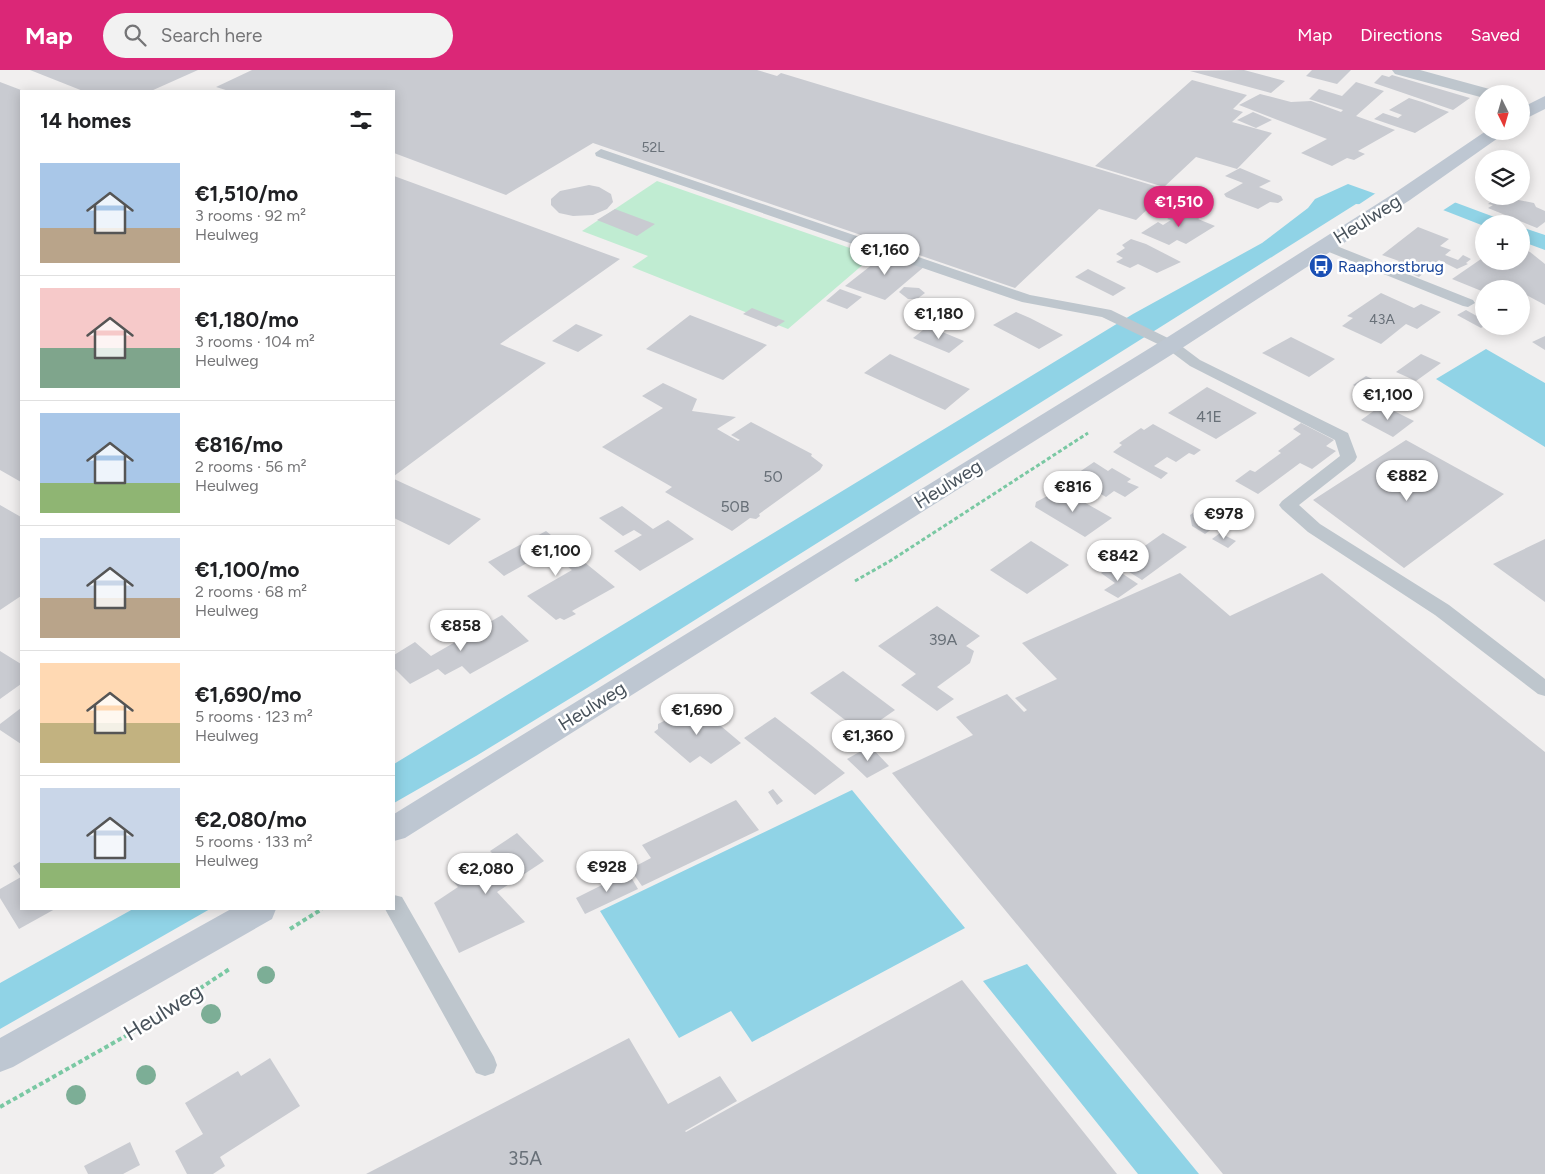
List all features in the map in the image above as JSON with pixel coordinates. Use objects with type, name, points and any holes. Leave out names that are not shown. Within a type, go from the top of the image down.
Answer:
[{"type":"main road","name":"Heulweg","points":[[395,829],[1171,345],[1324,245],[1394,202],[1486,140]]},
{"type":"main road","name":"Heulweg","points":[[0,1056],[258,910]]},
{"type":"street","points":[[1401,70],[1475,91]]},
{"type":"lane","points":[[601,153],[1027,299],[1106,313],[1171,345],[1196,363],[1342,437],[1349,457],[1288,505],[1314,528],[1442,610],[1545,689]]},
{"type":"lane","points":[[1324,245],[1468,303]]},
{"type":"lane","points":[[395,906],[486,1065]]},
{"type":"path","points":[[288,931],[320,910]]},
{"type":"path","name":"Heulweg","points":[[0,1107],[138,1029],[238,963]]},
{"type":"green space","points":[[657,181],[873,256],[788,329],[632,267],[648,256],[582,231]]},
{"type":"water","points":[[1348,184],[1376,194],[1454,202],[1489,215],[1475,215],[1475,222],[1443,210],[1356,204],[587,688],[476,756],[395,802],[395,763],[1133,314],[1262,243],[1308,208],[1315,199]]},
{"type":"water","points":[[1530,230],[1545,235],[1545,250],[1530,244]]},
{"type":"water","points":[[1486,349],[1545,383],[1545,447],[1436,379]]},
{"type":"water","points":[[852,790],[965,928],[752,1042],[731,1011],[679,1038],[600,911]]},
{"type":"water","points":[[131,910],[208,910],[0,1029],[0,983]]},
{"type":"water","points":[[1027,964],[1199,1174],[1138,1174],[983,981]]},
{"type":"pier","name":"Raaphorstbrug","points":[[1376,193],[1456,202],[1442,211],[1358,205]]},
{"type":"building","points":[[30,70],[198,70],[153,90],[80,90]]},
{"type":"building","points":[[252,70],[757,70],[777,76],[781,73],[1168,190],[1136,220],[1099,209],[1015,288],[593,143],[506,195],[395,153],[395,90],[226,90],[216,87]]},
{"type":"building","points":[[1244,70],[1285,81],[1271,93],[1190,71]]},
{"type":"building","points":[[1312,70],[1351,70],[1337,84],[1306,76]]},
{"type":"building","points":[[1382,75],[1389,77],[1392,75],[1470,98],[1453,110],[1374,83]]},
{"type":"building","points":[[1192,80],[1247,95],[1233,109],[1243,112],[1232,122],[1272,133],[1237,169],[1196,157],[1164,187],[1095,166]]},
{"type":"building","points":[[0,82],[21,90],[20,481],[0,470]]},
{"type":"building","points":[[1356,82],[1384,91],[1356,116],[1395,130],[1358,151],[1365,154],[1354,160],[1347,158],[1332,166],[1301,153],[1327,139],[1239,105],[1260,94],[1291,102],[1311,101],[1341,112],[1343,110],[1309,99],[1319,89],[1342,96]]},
{"type":"building","points":[[1409,98],[1449,112],[1415,133],[1374,119],[1383,113],[1398,118],[1402,115],[1389,110]]},
{"type":"building","points":[[1253,112],[1272,120],[1256,128],[1237,120]]},
{"type":"building","points":[[1240,168],[1271,181],[1259,187],[1281,196],[1283,200],[1278,203],[1270,202],[1258,209],[1226,197],[1224,194],[1243,183],[1225,176]]},
{"type":"building","points":[[395,176],[620,259],[500,344],[546,363],[395,475]]},
{"type":"building","points":[[589,185],[599,187],[611,194],[613,202],[607,209],[593,215],[573,216],[559,213],[551,205],[551,199],[560,191]]},
{"type":"building","points":[[1530,202],[1534,203],[1536,207],[1545,211],[1545,222],[1537,228],[1530,225],[1530,215],[1505,215],[1488,208],[1493,205],[1530,205]]},
{"type":"building","points":[[1185,208],[1203,216],[1198,219],[1215,226],[1186,244],[1177,240],[1169,245],[1141,233],[1158,222],[1163,225],[1171,220],[1167,219]]},
{"type":"building","points":[[615,209],[655,224],[637,236],[597,220]]},
{"type":"building","points":[[1418,227],[1449,239],[1440,246],[1451,250],[1445,255],[1458,260],[1463,255],[1471,259],[1466,263],[1468,264],[1457,269],[1439,260],[1419,277],[1393,266],[1399,261],[1382,255]]},
{"type":"building","points":[[1131,239],[1146,244],[1181,262],[1157,273],[1138,264],[1130,268],[1116,262],[1123,258],[1116,254],[1125,248],[1122,245]]},
{"type":"building","points":[[1530,252],[1545,264],[1545,305],[1530,297],[1530,280],[1475,280],[1475,288],[1452,279],[1475,263],[1475,270],[1530,270]]},
{"type":"building","points":[[887,253],[925,266],[885,300],[845,286]]},
{"type":"building","points":[[1088,269],[1126,288],[1113,296],[1075,277]]},
{"type":"building","points":[[904,287],[919,288],[925,293],[917,299],[908,299],[899,292]]},
{"type":"building","points":[[840,289],[862,297],[847,309],[826,301]]},
{"type":"building","points":[[1381,293],[1414,308],[1421,304],[1441,312],[1417,329],[1406,324],[1381,344],[1342,326],[1353,318],[1347,316]]},
{"type":"building","points":[[752,308],[785,321],[776,327],[743,314]]},
{"type":"building","points":[[1466,310],[1475,315],[1475,325],[1457,315]]},
{"type":"building","points":[[1016,312],[1063,335],[1039,349],[993,325]]},
{"type":"building","points":[[690,315],[767,345],[723,380],[646,349]]},
{"type":"building","points":[[576,324],[603,335],[578,352],[552,341]]},
{"type":"building","points":[[928,326],[964,341],[949,353],[913,338]]},
{"type":"building","points":[[1545,336],[1545,350],[1532,342]]},
{"type":"building","points":[[1291,337],[1335,359],[1309,377],[1262,353]]},
{"type":"building","points":[[890,354],[970,389],[945,410],[864,373]]},
{"type":"building","points":[[1421,354],[1441,363],[1416,381],[1396,372]]},
{"type":"building","points":[[1366,376],[1397,391],[1384,400],[1353,385]]},
{"type":"building","points":[[663,383],[697,399],[692,411],[736,417],[717,429],[738,441],[740,440],[731,435],[751,422],[812,454],[811,456],[823,465],[820,470],[759,514],[760,516],[756,519],[750,518],[732,531],[665,492],[672,487],[602,447],[663,408],[642,396]]},
{"type":"building","points":[[1207,387],[1257,413],[1216,439],[1168,413]]},
{"type":"building","points":[[1382,405],[1414,421],[1393,437],[1361,420]]},
{"type":"building","points":[[1301,423],[1334,440],[1326,446],[1336,451],[1312,469],[1300,463],[1258,494],[1235,481],[1250,470],[1255,472],[1281,453],[1278,451],[1301,434],[1293,429]]},
{"type":"building","points":[[1153,424],[1201,450],[1194,455],[1189,453],[1176,462],[1167,457],[1154,466],[1168,473],[1161,479],[1113,452],[1122,445],[1119,443],[1141,428],[1144,430]]},
{"type":"building","points":[[1406,440],[1504,494],[1404,568],[1313,500]]},
{"type":"building","points":[[1094,462],[1108,471],[1112,468],[1131,479],[1127,482],[1139,487],[1125,497],[1114,491],[1106,497],[1072,477]]},
{"type":"building","points":[[395,479],[481,519],[449,545],[395,518]]},
{"type":"building","points":[[1057,491],[1078,503],[1082,501],[1112,518],[1085,537],[1035,507],[1036,502]]},
{"type":"building","points":[[1213,499],[1235,512],[1205,534],[1192,526],[1190,515]]},
{"type":"building","points":[[0,505],[20,516],[20,597],[0,610]]},
{"type":"building","points":[[622,506],[653,529],[668,520],[694,539],[640,571],[614,551],[642,535],[634,530],[623,536],[599,518]]},
{"type":"building","points":[[546,531],[615,587],[572,611],[576,614],[564,620],[560,618],[556,620],[527,596],[572,570],[548,551],[504,576],[488,562]]},
{"type":"building","points":[[1163,533],[1187,547],[1142,580],[1118,565]]},
{"type":"building","points":[[1220,533],[1236,541],[1228,548],[1212,539]]},
{"type":"building","points":[[1545,539],[1545,602],[1493,564]]},
{"type":"building","points":[[1031,541],[1069,565],[1027,594],[990,570]]},
{"type":"building","points":[[1111,566],[1138,584],[1118,598],[1104,590],[1115,583],[1101,573]]},
{"type":"building","points":[[1180,573],[1230,616],[1322,573],[1545,752],[1545,1174],[1223,1174],[892,773],[973,735],[956,717],[1007,694],[1024,712],[1027,710],[1015,698],[1057,679],[1022,643]]},
{"type":"building","points":[[937,606],[980,636],[966,646],[974,651],[970,663],[937,687],[954,699],[937,711],[901,685],[916,674],[878,646]]},
{"type":"building","points":[[502,615],[529,641],[470,674],[462,666],[445,675],[438,669],[410,684],[395,669],[395,654],[415,642],[431,656]]},
{"type":"building","points":[[0,651],[20,663],[20,685],[0,699]]},
{"type":"building","points":[[843,671],[895,710],[862,733],[810,693]]},
{"type":"building","points":[[696,705],[741,743],[711,764],[700,756],[690,763],[654,732],[658,729],[658,724],[674,720]]},
{"type":"building","points":[[20,709],[20,743],[0,730],[0,724]]},
{"type":"building","points":[[775,717],[845,773],[815,795],[744,738]]},
{"type":"building","points":[[870,746],[889,766],[867,778],[847,759]]},
{"type":"building","points":[[773,789],[783,801],[777,805],[768,792]]},
{"type":"building","points":[[736,800],[759,830],[642,886],[630,869],[651,858],[642,845]]},
{"type":"building","points":[[517,833],[544,861],[497,892],[525,922],[459,953],[434,903],[458,887],[452,880],[492,853],[490,851]]},
{"type":"building","points":[[20,862],[20,876],[13,866]]},
{"type":"building","points":[[628,872],[638,889],[585,914],[576,898]]},
{"type":"building","points":[[20,878],[20,910],[53,910],[19,929],[0,898],[0,889]]},
{"type":"building","points":[[962,980],[1117,1174],[366,1174],[629,1038],[668,1104],[720,1076],[737,1101],[686,1132]]},
{"type":"building","points":[[270,1058],[300,1106],[220,1157],[225,1166],[213,1174],[187,1174],[175,1151],[203,1134],[185,1103],[238,1071],[241,1076]]},
{"type":"building","points":[[130,1142],[140,1165],[123,1174],[88,1174],[84,1166]]},
{"type":"place","name":"Raaphorstbrug","points":[[1321,266]]}]
